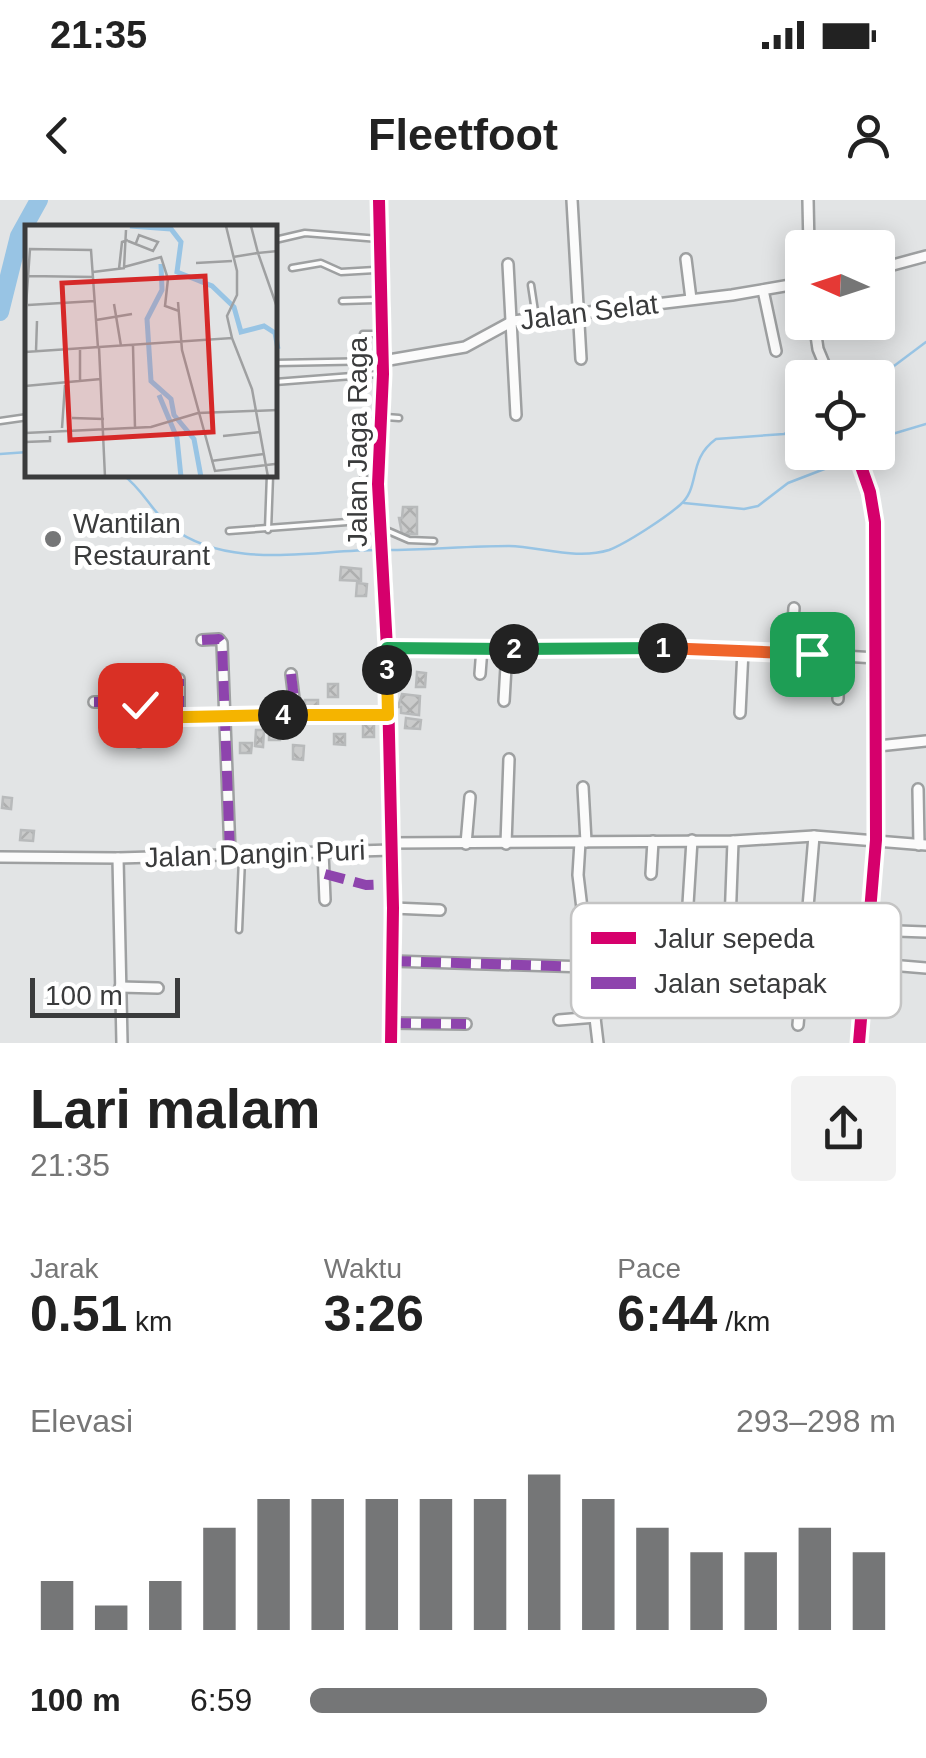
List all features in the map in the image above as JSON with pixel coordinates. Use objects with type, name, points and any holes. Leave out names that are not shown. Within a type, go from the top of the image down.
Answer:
[{"type":"street","name":"Jalan Jaga Raga","points":[[379,200],[383,367],[376,526],[383,560],[387,648],[393,908],[391,1043]]},
{"type":"street","points":[[572,200],[581,359]]},
{"type":"street","points":[[808,200],[808,230]]},
{"type":"street","points":[[895,264],[926,256]]},
{"type":"street","points":[[686,259],[690,300]]},
{"type":"street","points":[[508,264],[516,415]]},
{"type":"street","name":"Jalan Selat","points":[[383,367],[465,347],[514,321],[785,286]]},
{"type":"street","points":[[763,290],[776,352]]},
{"type":"street","points":[[863,470],[875,522],[878,746],[870,903]]},
{"type":"street","points":[[791,652],[794,608]]},
{"type":"street","points":[[202,640],[222,640],[230,853]]},
{"type":"street","points":[[387,648],[743,650],[876,658]]},
{"type":"street","points":[[480,674],[482,648]]},
{"type":"street","points":[[504,701],[507,649]]},
{"type":"street","points":[[740,713],[743,650]]},
{"type":"street","points":[[838,656],[838,700]]},
{"type":"street","points":[[291,674],[296,715]]},
{"type":"street","points":[[179,716],[180,679]]},
{"type":"street","points":[[94,702],[137,702],[139,742]]},
{"type":"street","points":[[139,718],[388,715]]},
{"type":"street","points":[[878,746],[926,741]]},
{"type":"street","points":[[506,844],[509,759]]},
{"type":"street","points":[[581,903],[578,875],[583,842],[583,788]]},
{"type":"street","points":[[918,789],[922,845]]},
{"type":"street","points":[[466,844],[470,797]]},
{"type":"street","points":[[808,903],[814,836]]},
{"type":"street","name":"Jalan Dangin Puri","points":[[0,856],[118,858],[814,836],[922,845]]},
{"type":"street","points":[[688,903],[692,840]]},
{"type":"street","points":[[651,874],[652,841]]},
{"type":"street","points":[[731,903],[733,841]]},
{"type":"street","points":[[324,851],[325,900]]},
{"type":"street","points":[[118,858],[122,1043]]},
{"type":"street","points":[[393,908],[440,910]]},
{"type":"street","points":[[901,931],[926,932]]},
{"type":"street","points":[[391,961],[571,963]]},
{"type":"street","points":[[901,966],[926,968]]},
{"type":"street","points":[[120,987],[158,988]]},
{"type":"street","points":[[560,1020],[584,1018]]},
{"type":"street","points":[[596,1018],[598,1043]]},
{"type":"street","points":[[798,1025],[799,1018]]},
{"type":"street","points":[[859,1043],[861,1018]]},
{"type":"street","points":[[391,1023],[466,1024]]},
{"type":"lane","points":[[278,239],[305,233],[379,239]]},
{"type":"lane","points":[[292,268],[321,264],[341,272],[380,270]]},
{"type":"lane","points":[[532,285],[536,318]]},
{"type":"lane","points":[[342,301],[380,300]]},
{"type":"lane","points":[[363,334],[382,334]]},
{"type":"lane","points":[[278,362],[383,367]]},
{"type":"lane","points":[[278,382],[383,367]]},
{"type":"lane","points":[[0,420],[25,417]]},
{"type":"lane","points":[[381,417],[399,418]]},
{"type":"lane","points":[[362,449],[376,526]]},
{"type":"lane","points":[[268,530],[270,478]]},
{"type":"lane","points":[[229,531],[376,526],[409,540],[434,541]]},
{"type":"lane","points":[[239,930],[242,853]]},
{"type":"building","points":[[403,507],[417,507],[417,534],[402,534],[399,518]]},
{"type":"building","points":[[341,567],[361,569],[361,581],[340,580]]},
{"type":"building","points":[[357,583],[367,584],[366,596],[356,596]]},
{"type":"building","points":[[395,667],[405,668],[405,680],[394,680]]},
{"type":"building","points":[[417,672],[426,673],[425,687],[416,687]]},
{"type":"building","points":[[328,684],[338,684],[338,697],[328,697]]},
{"type":"building","points":[[402,694],[420,696],[419,715],[401,713],[398,707]]},
{"type":"building","points":[[305,700],[318,700],[318,709],[305,709]]},
{"type":"building","points":[[363,717],[374,717],[374,737],[363,737]]},
{"type":"building","points":[[406,718],[421,720],[420,729],[405,728]]},
{"type":"building","points":[[269,721],[280,721],[280,740],[269,740]]},
{"type":"building","points":[[256,730],[264,730],[263,747],[255,746]]},
{"type":"building","points":[[334,734],[345,734],[345,745],[334,744]]},
{"type":"building","points":[[240,743],[252,743],[251,753],[240,753]]},
{"type":"building","points":[[293,745],[304,746],[303,760],[293,759]]},
{"type":"building","points":[[3,797],[12,798],[11,809],[2,808]]},
{"type":"building","points":[[21,830],[34,831],[33,841],[20,840]]},
{"type":"waterway","points":[[25,225],[39,200]]},
{"type":"waterway","points":[[0,312],[25,225]]},
{"type":"waterway","points":[[895,365],[926,342]]},
{"type":"waterway","points":[[895,433],[926,424]]},
{"type":"waterway","points":[[386,550],[509,546],[572,553],[609,550],[680,505],[690,490],[701,456],[716,439],[785,434]]},
{"type":"waterway","points":[[0,454],[25,452]]},
{"type":"waterway","points":[[684,503],[744,509],[758,506],[788,483],[822,470]]},
{"type":"waterway","points":[[127,478],[171,527],[218,549],[271,555],[378,550]]},
{"type":"marked path","points":[[202,640],[219,639],[222,643],[230,853]]},
{"type":"marked path","points":[[291,674],[296,715]]},
{"type":"marked path","points":[[179,679],[179,716]]},
{"type":"marked path","points":[[94,702],[137,702],[139,718]]},
{"type":"marked path","points":[[139,742],[142,717],[388,715]]},
{"type":"marked path","points":[[325,874],[366,885],[392,884]]},
{"type":"marked path","points":[[391,961],[571,967]]},
{"type":"marked path","points":[[391,1023],[466,1024]]},
{"type":"cycle path","points":[[379,200],[383,374],[378,484],[387,648],[393,908],[391,1043]]},
{"type":"cycle path","points":[[862,470],[875,522],[876,840],[871,903]]},
{"type":"cycle path","points":[[859,1043],[861,1018]]},
{"type":"place","name":"Wantilan Restaurant","points":[[53,539]]},
{"type":"route","points":[[140,705],[139,718],[388,715],[387,648],[690,648],[812,654]]}]
